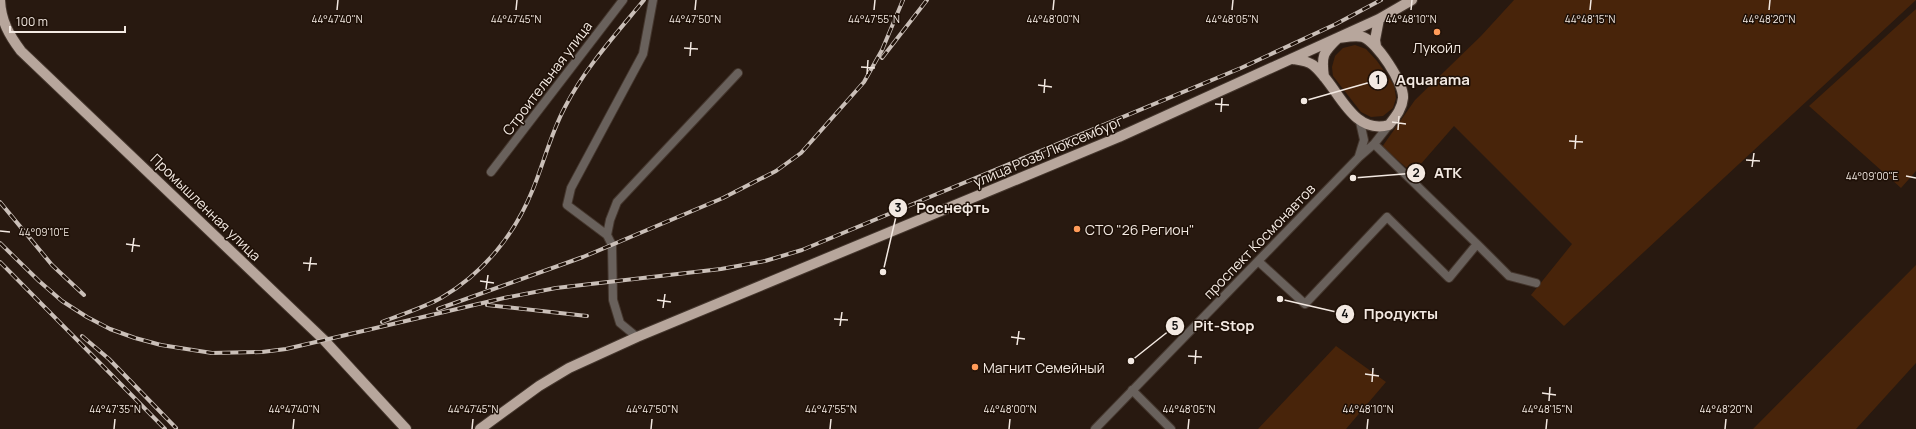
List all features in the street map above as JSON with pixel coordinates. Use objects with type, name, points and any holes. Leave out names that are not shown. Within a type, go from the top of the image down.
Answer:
[{"type":"main road","name":"Промышленная улица","points":[[0,0],[2,18],[10,36],[22,51],[324,340],[406,429]]},
{"type":"main road","name":"улица Розы Люксембург","points":[[480,429],[539,386],[569,368],[637,337],[1119,137],[1379,19],[1412,0]]},
{"type":"main road","points":[[1376,46],[1375,40],[1379,19]]},
{"type":"main road","points":[[1293,59],[1312,64],[1360,122],[1377,127],[1389,125],[1401,109],[1403,93],[1402,87],[1376,46],[1364,37],[1338,38],[1324,54],[1324,77]]},
{"type":"street","name":"Строительная улица","points":[[491,172],[623,0]]},
{"type":"street","points":[[637,337],[620,323],[613,300],[612,245],[607,235],[567,205],[571,188],[643,54],[653,0]]},
{"type":"street","points":[[607,235],[610,220],[617,202],[738,73]]},
{"type":"street","points":[[1359,157],[1364,140],[1360,122]]},
{"type":"street","name":"проспект Космонавтов","points":[[1095,429],[1359,157],[1374,144],[1389,125]]},
{"type":"street","points":[[1374,144],[1509,276],[1536,283]]},
{"type":"street","points":[[1258,261],[1306,304],[1387,217],[1449,278],[1477,244]]},
{"type":"street","points":[[1132,390],[1171,429]]},
{"type":"shaded area","points":[[1514,0],[1916,0],[1564,326],[1531,295],[1572,244],[1454,126],[1413,173],[1382,147],[1415,100],[1481,36]]},
{"type":"shaded area","points":[[1916,9],[1916,171],[1901,188],[1809,106]]},
{"type":"shaded area","points":[[1355,45],[1366,49],[1377,61],[1394,85],[1396,98],[1393,108],[1383,116],[1371,117],[1361,112],[1333,76],[1332,67],[1335,56],[1343,48]]},
{"type":"shaded area","points":[[1916,265],[1916,363],[1856,429],[1753,429]]},
{"type":"shaded area","points":[[1336,346],[1386,382],[1346,429],[1258,429]]},
{"type":"railway","points":[[382,322],[420,308],[441,298],[471,277],[496,251],[507,237],[526,206],[556,127],[573,93],[591,65],[644,0]]},
{"type":"railway","points":[[438,309],[583,257],[723,198],[776,171],[801,153],[864,82],[882,50],[903,0]]},
{"type":"railway","points":[[882,58],[927,0]]},
{"type":"railway","points":[[0,243],[62,301],[87,317],[110,329],[161,345],[212,353],[262,352],[286,349],[504,298],[556,288],[721,269],[765,261],[802,250],[1241,68],[1336,24],[1381,0]]},
{"type":"railway","points":[[0,202],[52,265],[84,295]]},
{"type":"railway","points":[[0,262],[165,429]]},
{"type":"railway","points":[[487,305],[587,316]]},
{"type":"railway","points":[[82,336],[109,359],[176,428]]},
{"type":"place","name":"Лукойл","points":[[1437,32]]},
{"type":"place","name":"Aquarama","points":[[1304,101]]},
{"type":"place","name":"АТК","points":[[1353,178]]},
{"type":"place","name":"СТО \"26 Регион\"","points":[[1077,229]]},
{"type":"place","name":"Роснефть","points":[[883,272]]},
{"type":"place","name":"Продукты","points":[[1280,299]]},
{"type":"place","name":"Pit-Stop","points":[[1131,361]]},
{"type":"place","name":"Магнит Семейный","points":[[975,367]]}]
